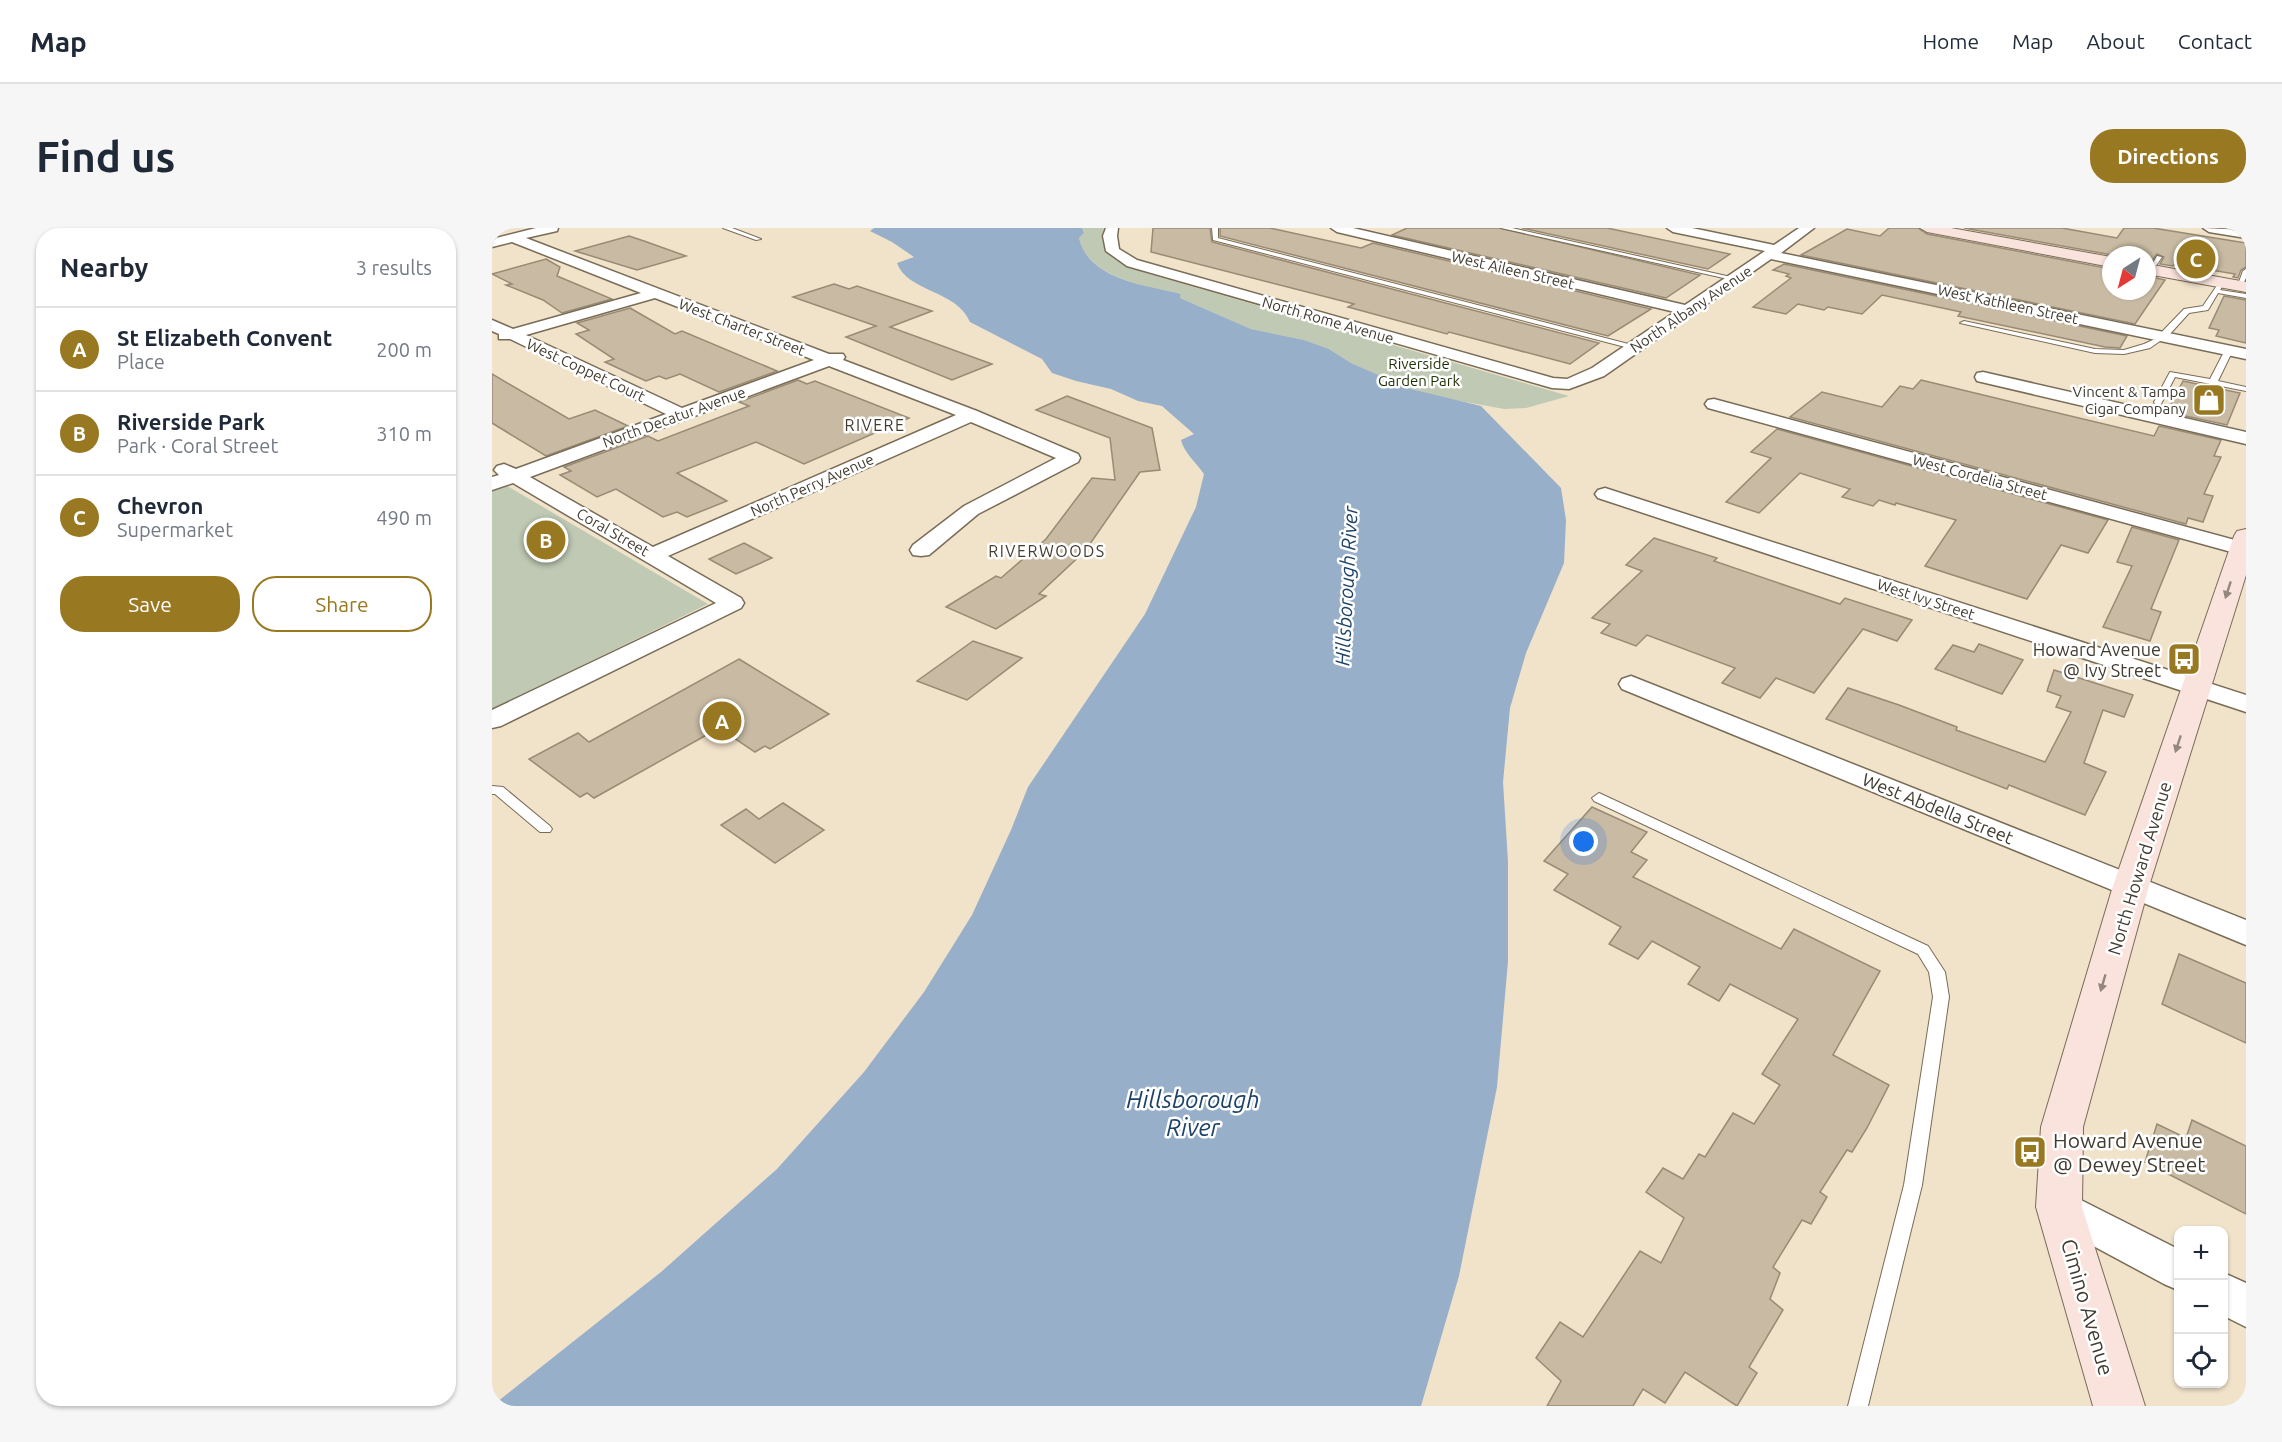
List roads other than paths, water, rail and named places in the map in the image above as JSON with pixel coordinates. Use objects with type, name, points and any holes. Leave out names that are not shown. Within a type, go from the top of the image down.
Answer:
[{"type":"main road","points":[[1927,228],[2102,260]]},
{"type":"main road","points":[[2156,266],[2220,287],[2244,285]]},
{"type":"main road","name":"North Howard Avenue","points":[[2059,1207],[2062,1127],[2131,886],[2244,545]]},
{"type":"main road","name":"Cimino Avenue","points":[[2059,1207],[2119,1406]]},
{"type":"street","points":[[492,243],[534,230],[552,228]]},
{"type":"street","name":"North Rome Avenue","points":[[1112,228],[1110,236],[1113,251],[1132,263],[1186,281],[1552,383],[1569,384]]},
{"type":"street","name":"West Aileen Street","points":[[1337,228],[1690,311]]},
{"type":"street","name":"West Kathleen Street","points":[[1673,228],[1774,253],[2246,354]]},
{"type":"street","name":"North Albany Avenue","points":[[1569,384],[1598,372],[1737,279],[1808,228]]},
{"type":"street","points":[[2210,228],[2246,234]]},
{"type":"street","name":"West Charter Street","points":[[513,238],[971,415],[1071,458],[971,510],[921,550]]},
{"type":"street","points":[[492,340],[656,293]]},
{"type":"street","name":"West Coppet Court","points":[[492,325],[681,414]]},
{"type":"street","name":"North Decatur Avenue","points":[[492,484],[828,360],[857,353]]},
{"type":"street","points":[[1983,377],[2246,438]]},
{"type":"street","name":"West Cordelia Street","points":[[1714,404],[2244,545]]},
{"type":"street","name":"North Perry Avenue","points":[[653,555],[971,415]]},
{"type":"street","name":"Coral Street","points":[[492,463],[733,603],[492,720]]},
{"type":"street","name":"West Ivy Street","points":[[1605,494],[2246,704]]},
{"type":"street","name":"West Abdella Street","points":[[1631,684],[2246,933]]},
{"type":"street","points":[[2059,1207],[2174,1268]]},
{"type":"street","points":[[2228,1297],[2246,1306]]},
{"type":"lane","points":[[726,228],[758,239]]},
{"type":"lane","points":[[1215,228],[1215,239],[1636,347]]},
{"type":"lane","points":[[1504,228],[1737,279]]},
{"type":"lane","points":[[1964,323],[2114,353],[2132,352],[2169,333],[2187,311],[2205,308],[2220,287]]},
{"type":"lane","points":[[2213,382],[2229,350]]},
{"type":"lane","points":[[2158,402],[2173,374],[2246,389]]},
{"type":"lane","points":[[492,790],[498,790],[545,829]]},
{"type":"lane","points":[[1599,798],[1923,950],[1934,962],[1939,976],[1941,997],[1913,1185],[1858,1406]]},
{"type":"water","name":"Hillsborough River","points":[[874,228],[1082,228],[1084,233],[1079,238],[1085,252],[1106,272],[1136,283],[1181,294],[1180,298],[1251,329],[1304,340],[1329,349],[1351,363],[1411,389],[1481,406],[1561,488],[1566,520],[1564,563],[1526,653],[1510,708],[1503,782],[1508,862],[1508,961],[1497,1087],[1459,1276],[1421,1406],[492,1406],[661,1272],[777,1169],[864,1072],[924,992],[972,915],[1028,787],[1145,614],[1196,507],[1204,474],[1187,453],[1181,440],[1194,434],[1162,406],[1138,401],[1111,389],[1052,373],[1042,359],[970,322],[964,311],[955,303],[921,286],[902,273],[897,263],[914,257],[870,231]]},
{"type":"place","name":"Chevron","points":[[2196,259]]},
{"type":"place","name":"Vincent & Tampa Cigar Company","points":[[2209,400]]},
{"type":"place","name":"Riverside Park","points":[[546,540]]},
{"type":"place","name":"Howard Avenue @ Ivy Street","points":[[2184,659]]},
{"type":"place","name":"St Elizabeth Convent","points":[[722,721]]},
{"type":"place","name":"Howard Avenue @ Dewey Street","points":[[2030,1152]]},
{"type":"district","name":"RIVERE","points":[[875,425]]},
{"type":"district","name":"RIVERWOODS","points":[[1047,551]]},
{"type":"park label","name":"Riverside Garden Park","points":[[1419,372]]}]
